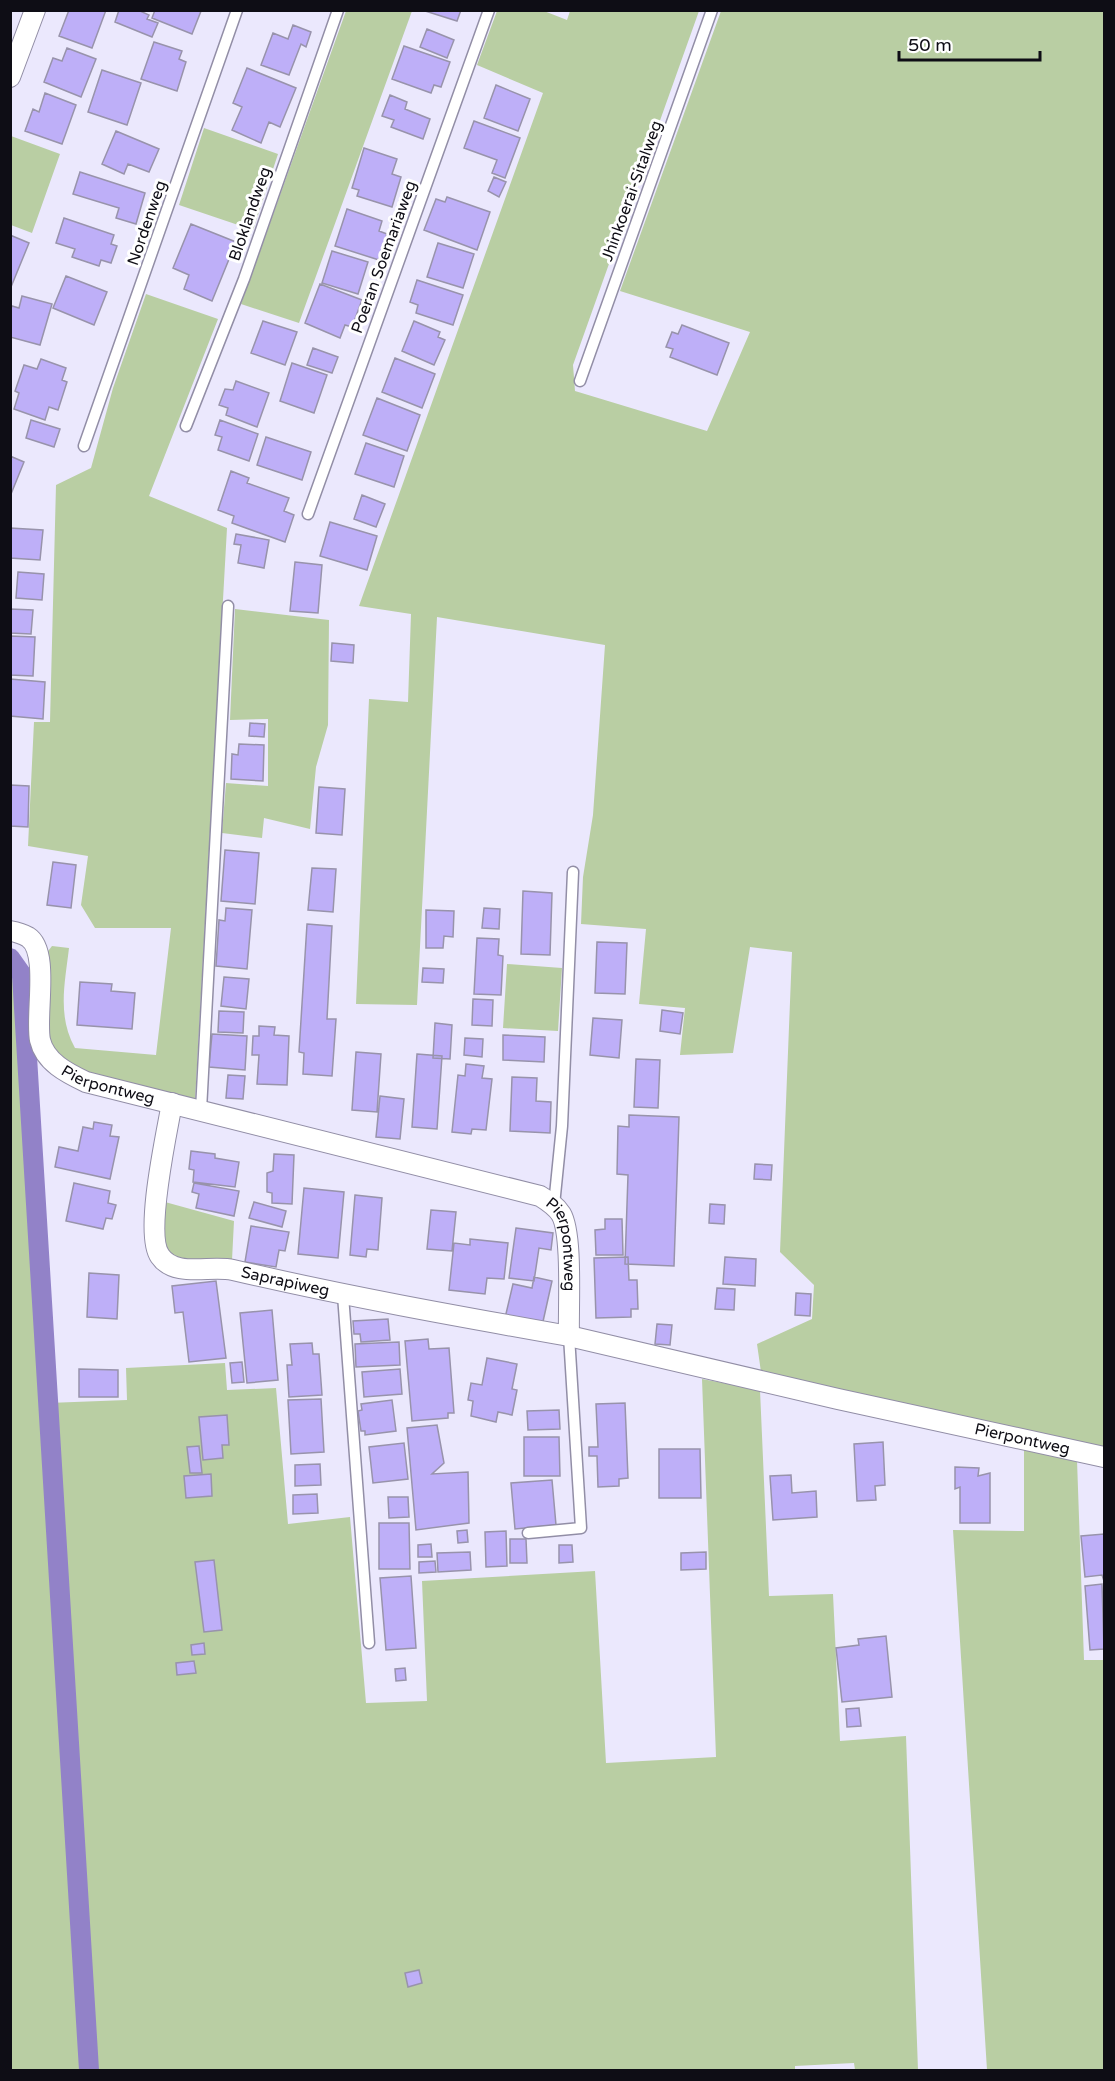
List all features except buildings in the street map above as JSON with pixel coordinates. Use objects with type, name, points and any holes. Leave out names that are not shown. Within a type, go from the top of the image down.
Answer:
[{"type":"street","points":[[10,77],[35,10]]},
{"type":"street","name":"Pierpontweg","points":[[10,930],[30,938],[38,951],[40,1040],[49,1057],[62,1071],[86,1082],[540,1196],[554,1205],[562,1216],[567,1235],[569,1336],[613,1348],[1104,1457]]},
{"type":"street","name":"Saprapiweg","points":[[172,1103],[154,1226],[156,1250],[164,1260],[184,1269],[218,1267],[343,1295],[569,1336]]},
{"type":"lane","name":"Nordenweg","points":[[84,446],[237,10]]},
{"type":"lane","name":"Bloklandweg","points":[[186,426],[244,279],[338,10]]},
{"type":"lane","name":"Poeran Soemariaweg","points":[[308,514],[489,10]]},
{"type":"lane","name":"Jhinkoerai-Sitalweg","points":[[580,381],[712,10]]},
{"type":"lane","points":[[201,1110],[228,606]]},
{"type":"lane","points":[[554,1205],[562,1126],[573,872]]},
{"type":"lane","points":[[343,1295],[369,1643]]},
{"type":"lane","points":[[528,1533],[581,1528],[569,1336]]},
{"type":"green space","points":[[346,11],[412,11],[299,323],[241,304]]},
{"type":"green space","points":[[497,11],[544,11],[567,20],[570,11],[699,11],[573,365],[575,391],[707,431],[750,332],[620,291],[721,11],[1104,11],[1104,1449],[761,1372],[757,1344],[812,1319],[814,1285],[780,1252],[792,952],[750,947],[733,1053],[680,1055],[685,1008],[639,1004],[646,929],[581,924],[583,877],[593,815],[605,645],[437,617],[417,1005],[356,1004],[369,699],[408,702],[411,614],[359,606],[543,93],[477,65]]},
{"type":"green space","points":[[204,128],[278,154],[253,230],[179,205]]},
{"type":"green space","points":[[11,136],[60,154],[32,233],[11,225]]},
{"type":"green space","points":[[146,294],[218,319],[149,496],[227,528],[195,1101],[135,1090],[90,1077],[71,1068],[57,1057],[47,1035],[46,1013],[45,955],[52,946],[69,948],[64,987],[64,1012],[69,1036],[75,1048],[156,1055],[171,928],[95,928],[81,905],[88,856],[28,846],[34,722],[50,722],[56,485],[91,468],[113,388]]},
{"type":"green space","points":[[235,609],[329,620],[328,725],[316,767],[310,829],[264,818],[262,838],[222,833],[226,783],[268,786],[268,719],[230,720]]},
{"type":"green space","points":[[10,958],[22,975],[48,1403],[127,1400],[126,1368],[225,1363],[227,1390],[276,1388],[288,1524],[350,1517],[366,1703],[427,1701],[422,1581],[595,1571],[606,1763],[716,1757],[702,1379],[760,1390],[769,1596],[833,1594],[840,1741],[906,1736],[918,2070],[855,2070],[854,2063],[795,2066],[795,2070],[11,2070]]},
{"type":"green space","points":[[507,964],[562,968],[558,1031],[503,1028]]},
{"type":"green space","points":[[165,1202],[234,1221],[232,1260],[174,1259],[163,1248]]},
{"type":"green space","points":[[1024,1447],[1077,1460],[1084,1660],[1104,1660],[1104,2070],[987,2070],[953,1530],[1024,1531]]},
{"type":"waterway","points":[[10,958],[22,975],[89,2070]]}]
